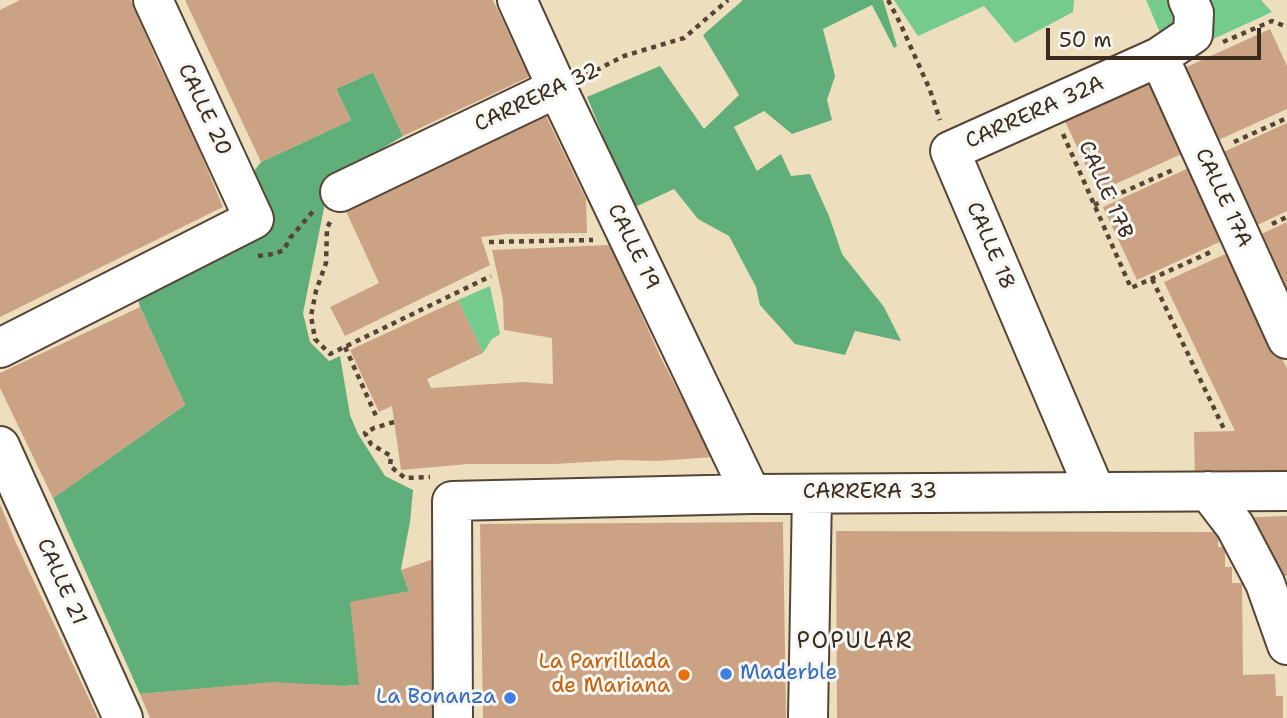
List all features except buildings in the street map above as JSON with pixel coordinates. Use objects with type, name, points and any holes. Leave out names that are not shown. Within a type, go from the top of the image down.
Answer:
[{"type":"street","name":"CALLE 20","points":[[0,348],[254,219],[153,0]]},
{"type":"street","name":"CALLE 19","points":[[517,0],[751,494]]},
{"type":"street","name":"CARRERA 32A","points":[[950,151],[1159,57],[1191,17]]},
{"type":"street","name":"CALLE 17A","points":[[1159,57],[1287,339]]},
{"type":"street","name":"CARRERA 32","points":[[340,192],[557,88]]},
{"type":"street","name":"CALLE 18","points":[[950,151],[1095,491]]},
{"type":"street","name":"CALLE 21","points":[[0,446],[122,718]]},
{"type":"street","points":[[1208,491],[1235,526],[1265,583],[1287,645]]},
{"type":"street","name":"CARRERA 33","points":[[453,718],[453,502],[751,494],[1287,491]]},
{"type":"street","points":[[808,718],[812,494]]},
{"type":"path","name":"CARRERA 32","points":[[557,88],[624,56],[684,38],[728,0]]},
{"type":"path","points":[[888,0],[930,90],[950,151]]},
{"type":"path","name":"CALLE 17B","points":[[1050,106],[1131,288]]},
{"type":"path","points":[[340,192],[327,228],[326,263],[311,316],[315,339],[330,355],[491,276]]},
{"type":"path","points":[[489,242],[629,239]]},
{"type":"path","points":[[1152,279],[1224,429]]},
{"type":"path","points":[[345,347],[376,416]]},
{"type":"path","points":[[394,422],[365,433],[371,444],[391,456],[390,466],[405,478]]},
{"type":"green space","points":[[743,0],[883,0],[897,46],[894,48],[872,5],[823,29],[835,76],[827,100],[832,120],[792,134],[764,111],[734,127],[757,171],[781,154],[791,176],[810,174],[842,254],[884,307],[901,341],[855,331],[845,355],[795,344],[760,305],[756,287],[729,236],[698,219],[674,189],[633,208],[587,97],[660,66],[704,129],[739,95],[703,35]]},
{"type":"green space","points":[[894,0],[1074,0],[1073,12],[1015,43],[984,6],[918,36]]},
{"type":"green space","points":[[1146,0],[1167,0],[1175,23],[1161,35]]},
{"type":"green space","points":[[1190,0],[1261,0],[1272,12],[1198,46]]},
{"type":"green space","points":[[373,72],[403,136],[337,176],[328,188],[303,313],[310,342],[329,361],[340,356],[350,415],[358,434],[385,476],[413,490],[401,569],[409,591],[359,685],[233,686],[140,694],[53,498],[185,405],[137,295],[265,227],[250,176],[261,162],[351,120],[336,89]]},
{"type":"green space","points":[[490,286],[500,334],[492,339],[483,353],[458,300]]},
{"type":"place","name":"Maderble","points":[[726,674]]},
{"type":"place","name":"La Parrillada de Mariana","points":[[684,675]]},
{"type":"place","name":"La Bonanza","points":[[510,698]]},
{"type":"district","name":"POPULAR","points":[[855,642]]}]
